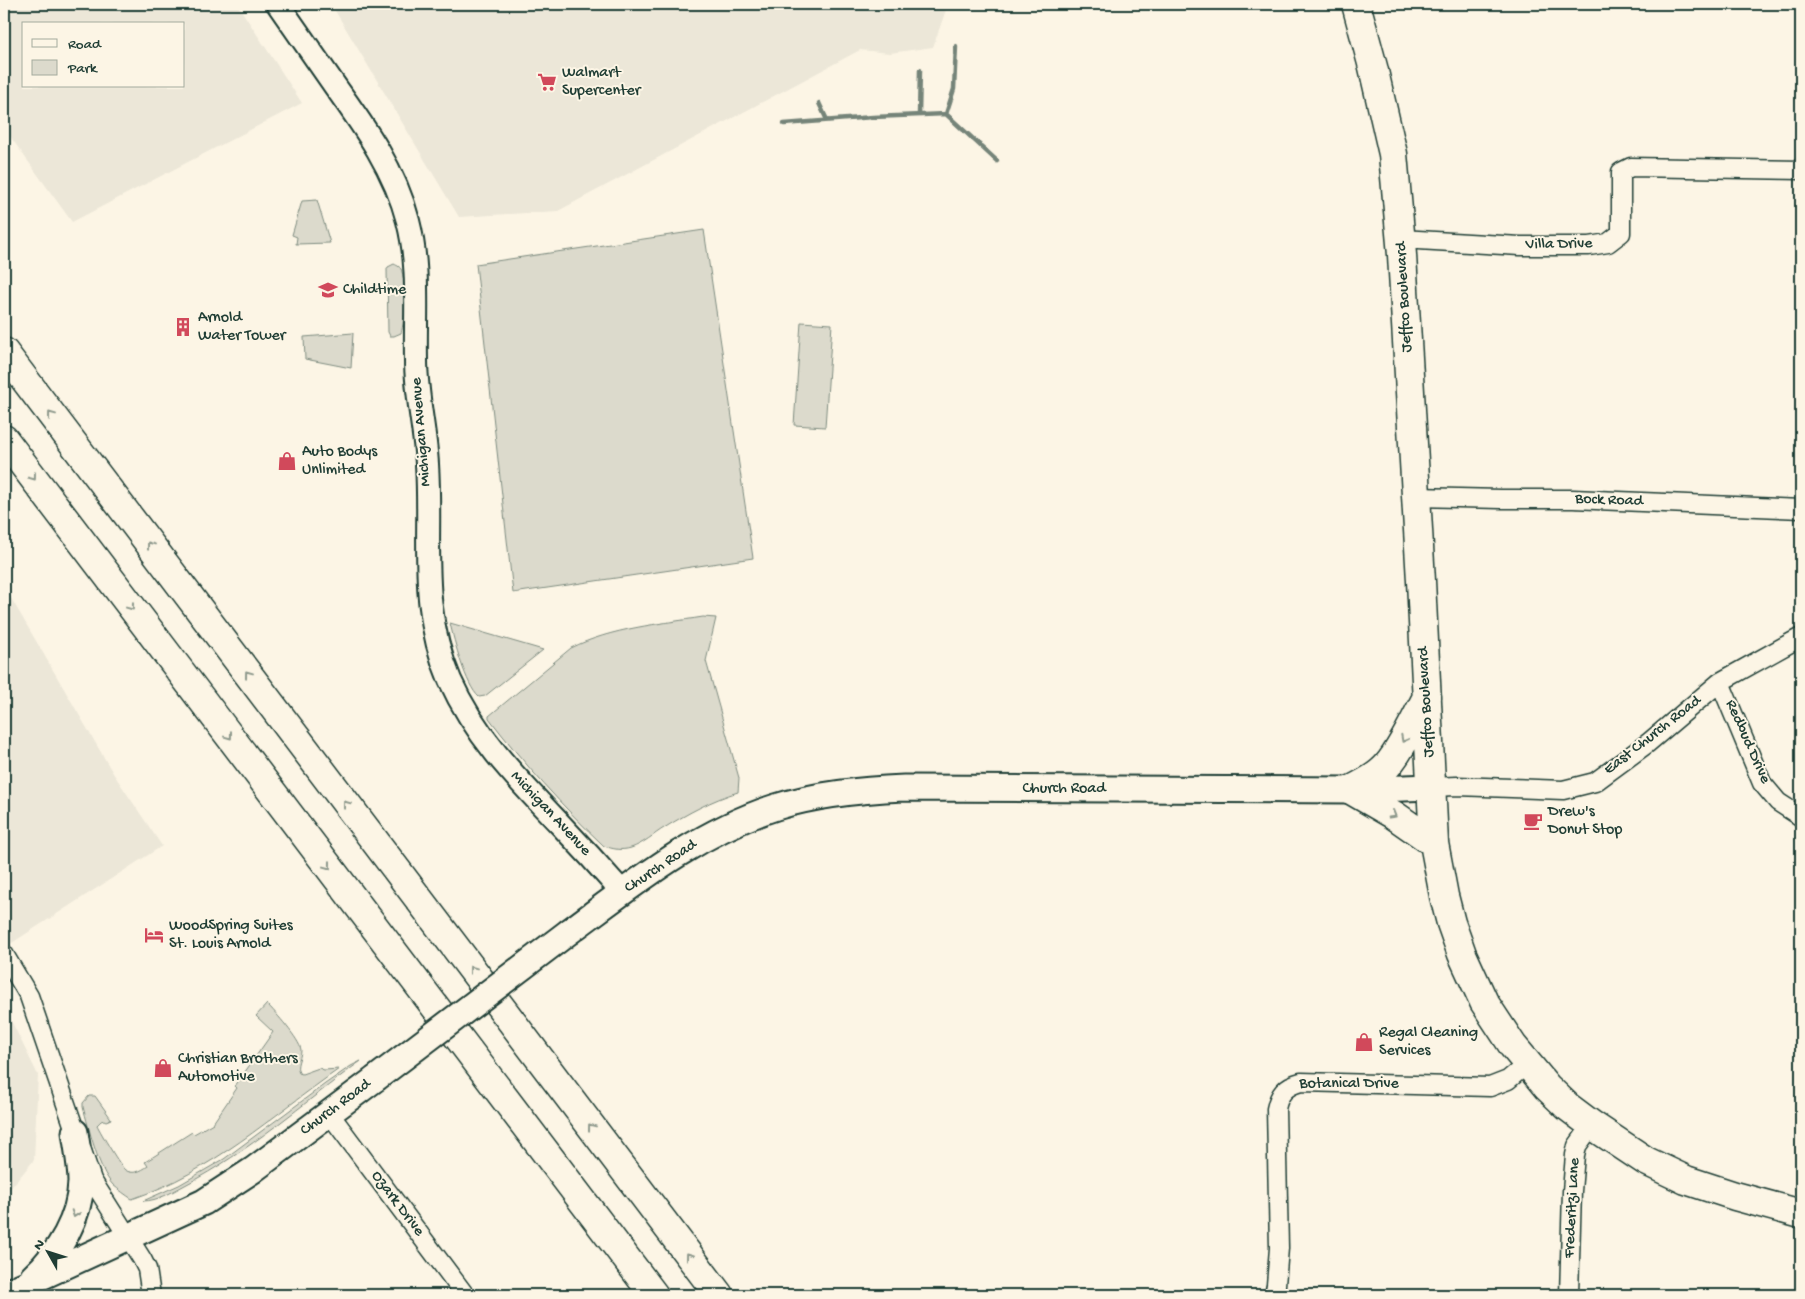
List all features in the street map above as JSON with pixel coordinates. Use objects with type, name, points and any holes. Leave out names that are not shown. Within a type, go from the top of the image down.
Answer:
[{"type":"main road","name":"Jeffco Boulevard","points":[[1356,4],[1393,154],[1401,239],[1428,696],[1434,843],[1451,923],[1469,972],[1484,1002],[1527,1064],[1568,1107],[1592,1126],[1646,1161],[1686,1180],[1734,1196],[1801,1214]]},
{"type":"main road","points":[[4,352],[719,1295]]},
{"type":"main road","points":[[4,439],[654,1295]]},
{"type":"main road","points":[[1350,790],[1373,778],[1391,761],[1428,696]]},
{"type":"main road","name":"Church Road","points":[[14,1289],[184,1212],[221,1192],[329,1114],[622,892],[673,856],[730,825],[794,802],[848,792],[904,788],[1350,790],[1431,787]]},
{"type":"main road","points":[[1350,790],[1394,815],[1434,843]]},
{"type":"main road","points":[[14,1289],[37,1273],[53,1254],[68,1231],[76,1213],[81,1181],[75,1132]]},
{"type":"street","name":"Michigan Avenue","points":[[278,4],[375,144],[396,184],[409,223],[416,272],[418,399],[427,462],[427,574],[429,600],[438,644],[450,678],[469,717],[496,756],[622,892]]},
{"type":"street","name":"Villa Drive","points":[[1401,239],[1520,246],[1589,246],[1608,243],[1621,233],[1621,172],[1630,167],[1801,170]]},
{"type":"street","name":"Bock Road","points":[[1416,497],[1572,499],[1801,509]]},
{"type":"street","name":"East Church Road","points":[[1431,787],[1457,786],[1563,790],[1595,782],[1648,743],[1720,682],[1801,637]]},
{"type":"street","name":"Redbud Drive","points":[[1720,682],[1762,783],[1778,802],[1801,817]]},
{"type":"street","points":[[4,954],[29,996],[92,1180],[105,1203],[129,1237],[147,1269],[152,1295]]},
{"type":"street","name":"Botanical Drive","points":[[1274,1295],[1279,1248],[1276,1109],[1278,1099],[1283,1091],[1290,1085],[1301,1082],[1490,1087],[1508,1080],[1527,1064]]},
{"type":"street","name":"Ozark Drive","points":[[329,1114],[465,1295]]},
{"type":"street","name":"Frederitzi Lane","points":[[1570,1295],[1572,1191],[1575,1155],[1577,1146],[1592,1126]]},
{"type":"shaded area","points":[[4,4],[237,4],[302,103],[72,222],[4,128]]},
{"type":"shaded area","points":[[331,4],[948,4],[933,47],[890,53],[860,50],[558,211],[459,217]]},
{"type":"shaded area","points":[[4,586],[113,773],[162,846],[4,948]]},
{"type":"shaded area","points":[[4,1006],[38,1075],[34,1160],[4,1196]]},
{"type":"green space","points":[[317,200],[330,243],[296,244],[297,237],[292,235],[302,201]]},
{"type":"green space","points":[[704,230],[753,558],[513,593],[476,264]]},
{"type":"green space","points":[[394,264],[401,269],[403,278],[404,312],[401,333],[390,336],[388,332],[387,269]]},
{"type":"green space","points":[[801,322],[832,324],[825,427],[794,425]]},
{"type":"green space","points":[[353,333],[351,368],[305,359],[304,337]]},
{"type":"green space","points":[[703,617],[716,618],[706,661],[739,778],[738,792],[691,812],[635,846],[627,849],[614,849],[604,846],[544,785],[502,735],[489,716],[571,648],[619,631]]},
{"type":"green space","points":[[450,623],[543,650],[485,696],[479,697],[465,673]]},
{"type":"green space","points":[[267,1004],[287,1026],[300,1045],[299,1073],[302,1074],[319,1068],[324,1070],[339,1069],[240,1142],[189,1174],[132,1199],[113,1185],[98,1159],[83,1103],[89,1096],[95,1096],[111,1119],[101,1121],[97,1125],[125,1170],[137,1172],[143,1169],[148,1166],[145,1162],[192,1132],[194,1134],[213,1123],[237,1088],[235,1086],[273,1032],[256,1016]]},
{"type":"green space","points":[[361,1061],[231,1158],[170,1193],[159,1198],[143,1201],[179,1185],[224,1159],[325,1084]]},
{"type":"waterway","points":[[946,114],[954,89],[956,46]]},
{"type":"waterway","points":[[919,115],[920,70]]},
{"type":"waterway","points":[[819,103],[827,120]]},
{"type":"waterway","points":[[784,124],[873,117],[946,114],[997,161]]},
{"type":"place","name":"Walmart Supercenter","points":[[547,82]]},
{"type":"place","name":"Childtime","points":[[328,290]]},
{"type":"place","name":"Arnold Water Tower","points":[[183,327]]},
{"type":"place","name":"Auto Bodys Unlimited","points":[[287,461]]},
{"type":"place","name":"Drew's Donut Stop","points":[[1533,821]]},
{"type":"place","name":"WoodSpring Suites St. Louis Arnold","points":[[154,935]]},
{"type":"place","name":"Regal Cleaning Services","points":[[1364,1042]]},
{"type":"place","name":"Christian Brothers Automotive","points":[[163,1068]]}]
